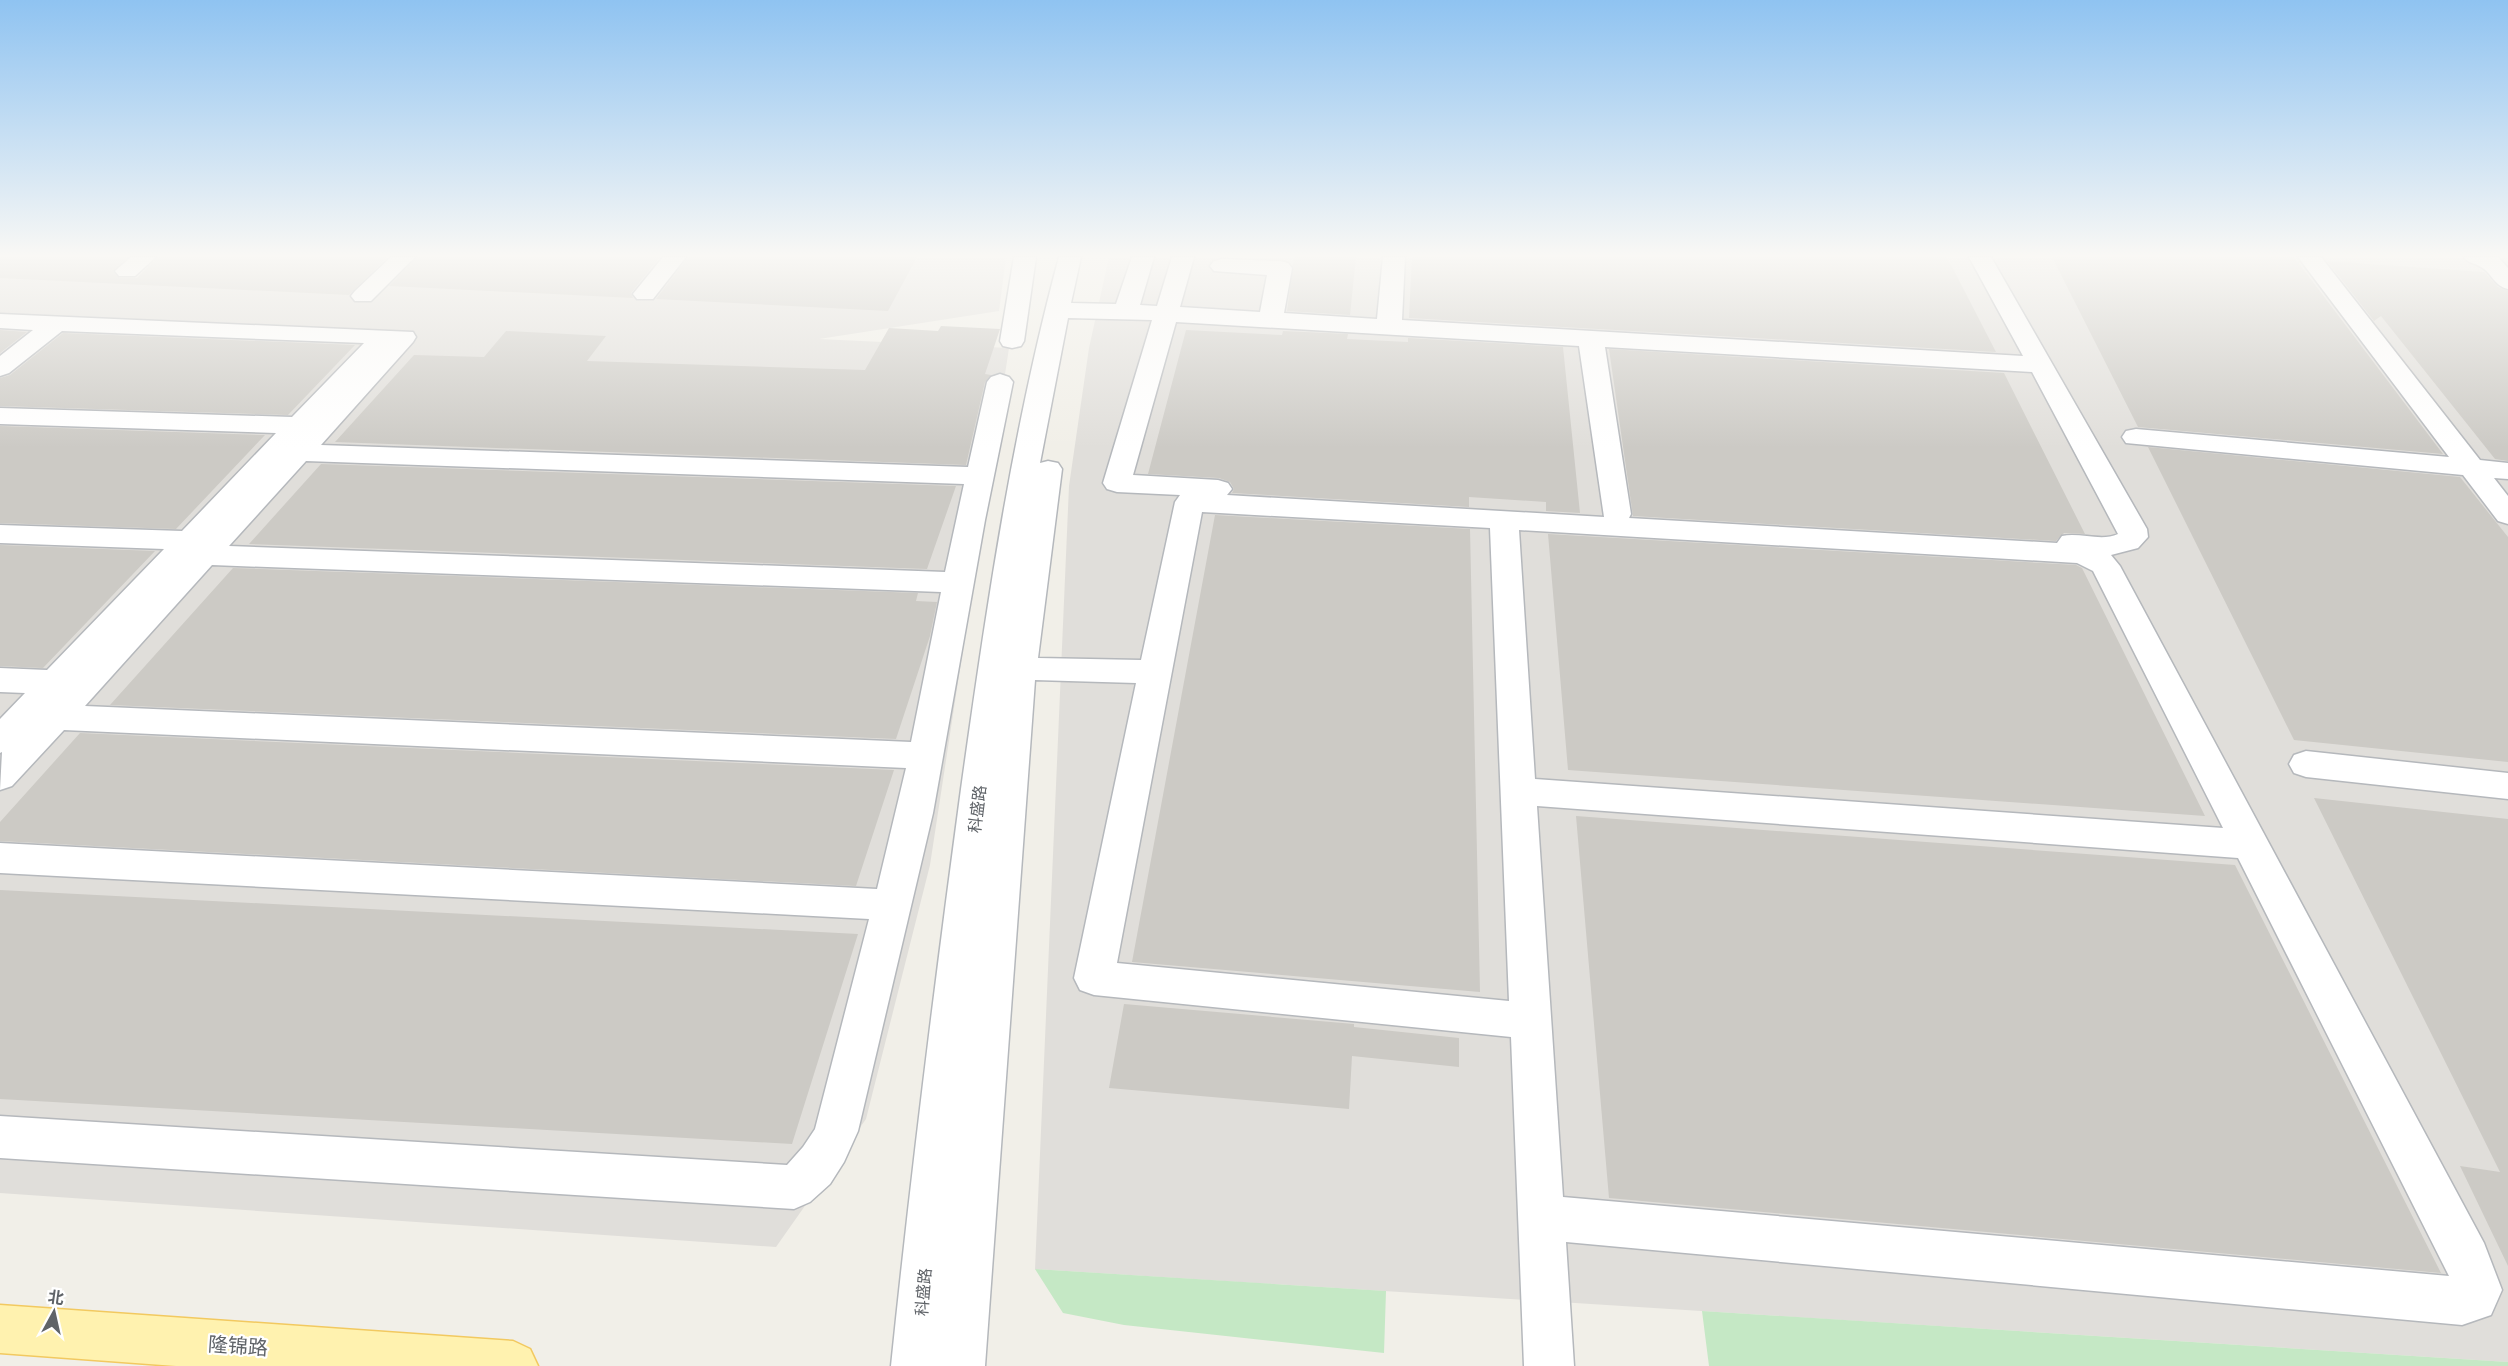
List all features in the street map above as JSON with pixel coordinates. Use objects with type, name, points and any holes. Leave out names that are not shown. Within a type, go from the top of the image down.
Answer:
[{"type":"main road","name":"隆锦路","points":[[0,1329],[513,1366]]},
{"type":"street","points":[[0,321],[404,336],[306,434],[203,546],[70,683],[3,761]]},
{"type":"street","points":[[1012,341],[1015,321]]},
{"type":"street","name":"科盛路","points":[[960,1366],[997,900],[1014,535],[1064,321]]},
{"type":"street","points":[[1164,321],[1117,483],[2118,545],[2128,542],[2133,537],[2132,529],[2014,321]]},
{"type":"street","points":[[1284,321],[2038,365]]},
{"type":"street","points":[[1389,321],[1389,327]]},
{"type":"street","points":[[2358,321],[2508,515]]},
{"type":"street","points":[[0,368],[57,323]]},
{"type":"street","points":[[1591,339],[1617,514]]},
{"type":"street","points":[[0,1137],[794,1187],[809,1177],[825,1155],[836,1131],[893,904],[1000,382]]},
{"type":"street","points":[[0,416],[980,476]]},
{"type":"street","points":[[2136,437],[2508,471]]},
{"type":"street","points":[[1531,1021],[1094,978],[1189,502],[2089,555],[2105,566],[2474,1273],[2478,1290],[2474,1298],[2462,1301],[1541,1217]]},
{"type":"street","points":[[1504,520],[1549,1366]]},
{"type":"street","points":[[0,534],[958,583]]},
{"type":"street","points":[[1008,668],[1155,672]]},
{"type":"street","name":"科盛路","points":[[916,1366],[935,1155],[1008,668]]},
{"type":"street","points":[[0,680],[70,683]]},
{"type":"street","points":[[3,761],[55,717],[70,683]]},
{"type":"street","points":[[55,717],[925,756]]},
{"type":"street","points":[[2306,764],[2508,786]]},
{"type":"street","points":[[1518,791],[2250,844]]},
{"type":"street","points":[[0,858],[893,904]]},
{"type":"shaded area","points":[[0,321],[936,321],[819,339],[1009,348],[930,865],[866,1119],[776,1247],[0,1193]]},
{"type":"shaded area","points":[[1095,321],[2508,321],[2508,1362],[1035,1269],[1069,486]]},
{"type":"green space","points":[[1035,1269],[1386,1291],[1384,1353],[1124,1325],[1063,1313]]},
{"type":"green space","points":[[1702,1311],[2508,1362],[2508,1366],[1709,1366]]},
{"type":"building","points":[[1456,321],[1980,321],[1996,352]]},
{"type":"building","points":[[2084,321],[2342,321],[2443,454],[2138,427]]},
{"type":"building","points":[[2385,321],[2508,321],[2508,461],[2495,459]]},
{"type":"building","points":[[941,326],[1000,329],[985,374],[991,375],[985,382],[966,465],[335,442],[414,355],[484,357],[506,331],[606,336],[587,361],[865,370],[889,328],[938,331]]},
{"type":"building","points":[[0,330],[27,332],[0,353]]},
{"type":"building","points":[[1186,330],[1282,335],[1283,331],[1348,334],[1347,339],[1408,342],[1408,338],[1563,347],[1580,513],[1546,511],[1546,502],[1469,497],[1469,507],[1232,493],[1234,489],[1230,482],[1219,478],[1148,474]]},
{"type":"building","points":[[63,333],[355,345],[288,415],[0,406],[0,378],[10,375]]},
{"type":"building","points":[[1609,349],[2004,373],[2085,534],[2064,533],[2056,541],[1633,516]]},
{"type":"building","points":[[0,426],[265,435],[176,529],[0,523]]},
{"type":"building","points":[[2148,447],[2460,477],[2508,537],[2508,762],[2294,740]]},
{"type":"building","points":[[321,464],[956,486],[927,569],[249,544]]},
{"type":"building","points":[[1215,515],[1470,529],[1480,992],[1132,962]]},
{"type":"building","points":[[1548,534],[2076,565],[2082,568],[2205,816],[1568,770]]},
{"type":"building","points":[[0,545],[155,551],[43,668],[0,666]]},
{"type":"building","points":[[233,568],[918,593],[916,601],[937,602],[930,636],[896,739],[110,705]]},
{"type":"building","points":[[80,733],[894,770],[856,886],[0,841],[0,822]]},
{"type":"building","points":[[2314,798],[2508,819],[2508,1266],[2460,1166],[2500,1172]]},
{"type":"building","points":[[1576,816],[2235,865],[2441,1273],[1609,1198]]},
{"type":"building","points":[[0,890],[858,934],[792,1144],[0,1099]]},
{"type":"building","points":[[1124,1004],[1354,1024],[1354,1027],[1459,1038],[1459,1067],[1352,1056],[1349,1109],[1109,1088]]}]
